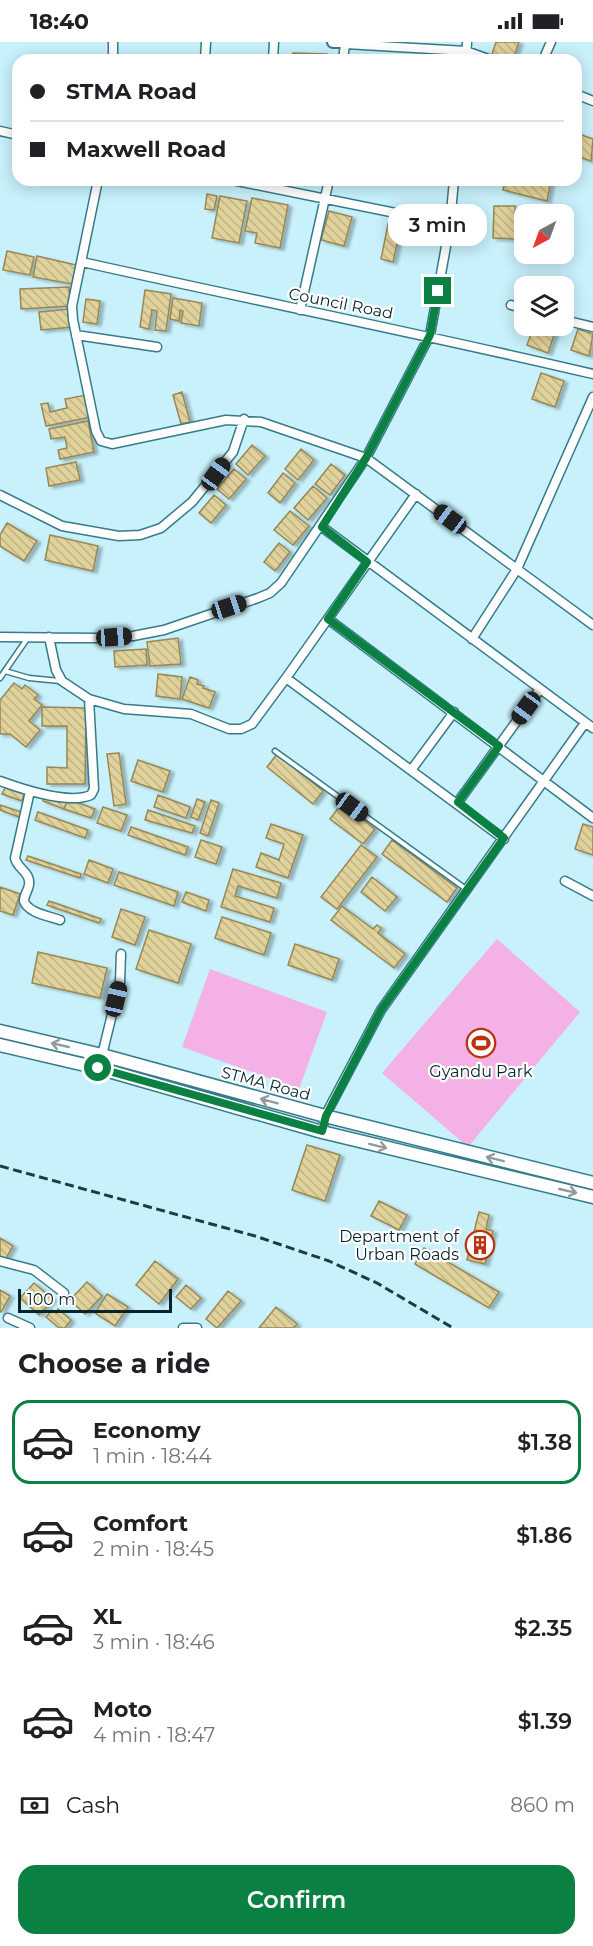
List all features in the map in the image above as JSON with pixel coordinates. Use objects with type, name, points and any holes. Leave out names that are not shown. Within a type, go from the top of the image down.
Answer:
[{"type":"main road","name":"STMA Road","points":[[0,1031],[102,1055],[326,1116],[593,1183]]},
{"type":"main road","name":"STMA Road","points":[[0,1045],[98,1068],[322,1131],[593,1197]]},
{"type":"street","points":[[333,42],[466,51]]},
{"type":"street","points":[[97,186],[72,306],[96,431],[101,441],[112,444],[226,420],[244,419],[261,422],[366,458],[592,623]]},
{"type":"street","points":[[275,186],[326,200],[450,224]]},
{"type":"street","points":[[300,310],[328,186]]},
{"type":"street","points":[[0,637],[96,638],[164,630],[258,598],[270,593],[281,583],[322,527],[366,458],[430,335],[450,224],[453,186]]},
{"type":"street","name":"Council Road","points":[[82,262],[300,310],[430,335],[593,374]]},
{"type":"street","points":[[574,322],[593,327]]},
{"type":"street","points":[[76,335],[157,347]]},
{"type":"street","points":[[472,639],[517,569],[593,397]]},
{"type":"street","points":[[0,495],[62,526],[119,536],[140,536],[161,528],[192,502],[232,452],[244,419]]},
{"type":"street","points":[[49,637],[56,670],[62,681],[88,699],[124,709],[191,714],[229,729],[241,729],[252,724],[416,494]]},
{"type":"street","points":[[322,527],[589,726],[545,780],[381,1010],[326,1116],[322,1131]]},
{"type":"street","points":[[328,619],[593,818]]},
{"type":"street","points":[[286,678],[458,802],[504,838]]},
{"type":"street","points":[[458,802],[540,690]]},
{"type":"street","points":[[0,781],[30,792],[76,798],[91,795],[94,789],[88,699]]},
{"type":"street","points":[[412,769],[454,712]]},
{"type":"street","points":[[30,792],[15,858],[15,862],[27,873],[28,886],[24,901],[26,906],[32,910],[60,920]]},
{"type":"street","points":[[565,881],[593,896]]},
{"type":"street","points":[[102,1055],[120,982],[121,954]]},
{"type":"street","points":[[0,1261],[34,1270],[64,1293]]},
{"type":"street","points":[[8,1318],[30,1328]]},
{"type":"street","points":[[183,1328],[197,1328]]},
{"type":"lane","points":[[0,678],[29,637]]},
{"type":"lane","points":[[5,671],[29,678],[62,681]]},
{"type":"lane","points":[[275,751],[467,890]]},
{"type":"shaded area","name":"Gyandu Park","points":[[497,939],[580,1012],[468,1147],[382,1073]]},
{"type":"shaded area","points":[[210,969],[327,1012],[299,1089],[182,1047]]},
{"type":"building","points":[[496,42],[519,42],[515,54],[492,54]]},
{"type":"building","points":[[582,135],[593,139],[591,161],[582,158]]},
{"type":"building","points":[[504,186],[550,186],[547,201],[503,190]]},
{"type":"building","points":[[207,194],[217,196],[214,210],[205,209]]},
{"type":"building","points":[[220,196],[247,201],[239,243],[212,238]]},
{"type":"building","points":[[252,198],[288,205],[280,248],[255,243],[257,233],[245,231]]},
{"type":"building","points":[[494,206],[514,206],[514,239],[493,238]]},
{"type":"building","points":[[329,211],[352,217],[344,246],[321,240]]},
{"type":"building","points":[[388,224],[401,226],[393,262],[381,259]]},
{"type":"building","points":[[7,251],[34,257],[30,275],[3,270]]},
{"type":"building","points":[[37,256],[76,265],[72,284],[33,277]]},
{"type":"building","points":[[69,287],[70,306],[21,309],[20,289]]},
{"type":"building","points":[[145,290],[171,294],[166,331],[155,330],[157,311],[152,310],[149,329],[140,327]]},
{"type":"building","points":[[173,298],[202,303],[199,326],[181,323],[183,311],[180,310],[179,321],[170,319]]},
{"type":"building","points":[[86,299],[100,301],[97,324],[83,322]]},
{"type":"building","points":[[70,309],[72,327],[41,330],[39,312]]},
{"type":"building","points":[[578,329],[593,334],[589,356],[571,350]]},
{"type":"building","points":[[530,336],[554,336],[548,353],[527,345]]},
{"type":"building","points":[[541,373],[564,381],[555,407],[532,399]]},
{"type":"building","points":[[182,392],[190,422],[181,424],[173,395]]},
{"type":"building","points":[[86,395],[91,417],[46,426],[41,404],[48,403],[50,412],[67,408],[65,399]]},
{"type":"building","points":[[88,421],[94,452],[60,459],[58,450],[67,448],[65,437],[51,439],[49,429]]},
{"type":"building","points":[[252,445],[265,456],[248,475],[236,464]]},
{"type":"building","points":[[301,449],[314,460],[298,480],[285,469]]},
{"type":"building","points":[[76,462],[80,480],[49,486],[46,468]]},
{"type":"building","points":[[331,464],[345,475],[330,495],[315,484]]},
{"type":"building","points":[[234,469],[246,479],[229,499],[217,489]]},
{"type":"building","points":[[283,473],[295,483],[280,503],[268,493]]},
{"type":"building","points":[[313,486],[327,498],[308,520],[294,508]]},
{"type":"building","points":[[214,495],[226,505],[211,523],[199,513]]},
{"type":"building","points":[[290,511],[309,526],[293,545],[274,530]]},
{"type":"building","points":[[7,523],[37,541],[24,561],[0,546],[0,535]]},
{"type":"building","points":[[50,535],[98,546],[93,571],[45,560]]},
{"type":"building","points":[[279,543],[290,552],[275,571],[264,562]]},
{"type":"building","points":[[178,638],[181,664],[150,666],[147,642]]},
{"type":"building","points":[[146,649],[147,665],[115,667],[114,651]]},
{"type":"building","points":[[158,674],[182,677],[180,699],[156,696]]},
{"type":"building","points":[[190,677],[198,680],[197,684],[204,686],[203,688],[215,692],[209,708],[182,699]]},
{"type":"building","points":[[14,683],[22,689],[25,685],[38,695],[34,699],[42,705],[29,721],[40,730],[26,747],[10,734],[0,734],[0,700]]},
{"type":"building","points":[[42,707],[86,708],[85,784],[47,784],[47,767],[67,768],[67,726],[42,726]]},
{"type":"building","points":[[119,753],[126,804],[114,806],[107,754]]},
{"type":"building","points":[[277,754],[323,791],[313,804],[267,767]]},
{"type":"building","points":[[138,760],[170,771],[163,792],[131,781]]},
{"type":"building","points":[[5,788],[24,794],[22,801],[2,794]]},
{"type":"building","points":[[45,794],[67,802],[64,809],[43,801]]},
{"type":"building","points":[[158,795],[190,807],[186,818],[154,807]]},
{"type":"building","points":[[68,799],[95,809],[91,818],[64,809]]},
{"type":"building","points":[[197,799],[205,802],[198,820],[191,817]]},
{"type":"building","points":[[211,800],[219,803],[208,836],[200,833]]},
{"type":"building","points":[[342,803],[375,829],[363,844],[330,819]]},
{"type":"building","points":[[0,805],[21,812],[19,817],[0,810]]},
{"type":"building","points":[[103,807],[127,815],[121,831],[97,823]]},
{"type":"building","points":[[148,810],[195,826],[192,833],[145,820]]},
{"type":"building","points":[[38,812],[88,830],[85,838],[35,820]]},
{"type":"building","points":[[271,824],[303,835],[288,878],[256,867],[261,853],[279,860],[284,844],[266,838]]},
{"type":"building","points":[[583,824],[593,827],[593,855],[575,849]]},
{"type":"building","points":[[131,827],[188,847],[185,855],[128,835]]},
{"type":"building","points":[[201,840],[222,847],[216,864],[195,857]]},
{"type":"building","points":[[392,840],[457,888],[447,902],[382,854]]},
{"type":"building","points":[[361,845],[377,857],[337,909],[321,897]]},
{"type":"building","points":[[28,856],[81,874],[80,878],[26,860]]},
{"type":"building","points":[[89,860],[113,869],[108,883],[84,874]]},
{"type":"building","points":[[233,869],[281,883],[277,898],[238,886],[235,896],[274,908],[270,922],[221,907]]},
{"type":"building","points":[[119,872],[178,892],[174,906],[114,885]]},
{"type":"building","points":[[372,877],[397,897],[385,911],[361,892]]},
{"type":"building","points":[[0,887],[20,894],[13,915],[0,911]]},
{"type":"building","points":[[186,892],[209,900],[206,911],[182,902]]},
{"type":"building","points":[[49,901],[101,919],[99,923],[47,905]]},
{"type":"building","points":[[342,906],[373,929],[377,925],[381,928],[378,933],[405,954],[394,968],[331,920]]},
{"type":"building","points":[[121,909],[145,917],[135,945],[112,937]]},
{"type":"building","points":[[222,917],[271,933],[264,955],[215,938]]},
{"type":"building","points":[[149,930],[191,944],[178,983],[136,969]]},
{"type":"building","points":[[295,944],[339,959],[332,980],[288,965]]},
{"type":"building","points":[[38,952],[107,968],[100,998],[32,983]]},
{"type":"building","points":[[307,1145],[340,1155],[325,1201],[292,1190]]},
{"type":"building","points":[[379,1201],[407,1215],[399,1230],[371,1216]]},
{"type":"building","name":"Department of Urban Roads","points":[[479,1212],[489,1215],[486,1229],[493,1231],[485,1264],[467,1260]]},
{"type":"building","points":[[0,1238],[13,1246],[5,1260],[0,1257]]},
{"type":"building","points":[[424,1248],[499,1292],[489,1308],[415,1264]]},
{"type":"building","points":[[155,1261],[178,1279],[159,1304],[136,1285]]},
{"type":"building","points":[[87,1282],[102,1296],[85,1314],[70,1300]]},
{"type":"building","points":[[34,1283],[53,1299],[39,1315],[20,1298]]},
{"type":"building","points":[[186,1285],[201,1298],[191,1309],[176,1297]]},
{"type":"building","points":[[0,1290],[10,1296],[1,1312],[0,1311]]},
{"type":"building","points":[[228,1291],[241,1301],[217,1328],[206,1319]]},
{"type":"building","points":[[107,1294],[128,1307],[115,1326],[95,1313]]},
{"type":"building","points":[[276,1307],[297,1324],[294,1328],[259,1328]]},
{"type":"building","points":[[58,1309],[71,1320],[65,1328],[59,1328],[46,1317],[52,1310],[56,1313]]},
{"type":"railway","points":[[0,1166],[255,1236],[329,1261],[377,1283],[453,1328]]},
{"type":"place","name":"Gyandu Park","points":[[481,1043]]},
{"type":"place","name":"Department of Urban Roads","points":[[480,1245]]},
{"type":"route","points":[[98,1068],[322,1131],[326,1116],[381,1010],[504,838],[458,802],[499,746],[328,619],[367,562],[322,527],[366,458],[430,335],[438,291]]}]
